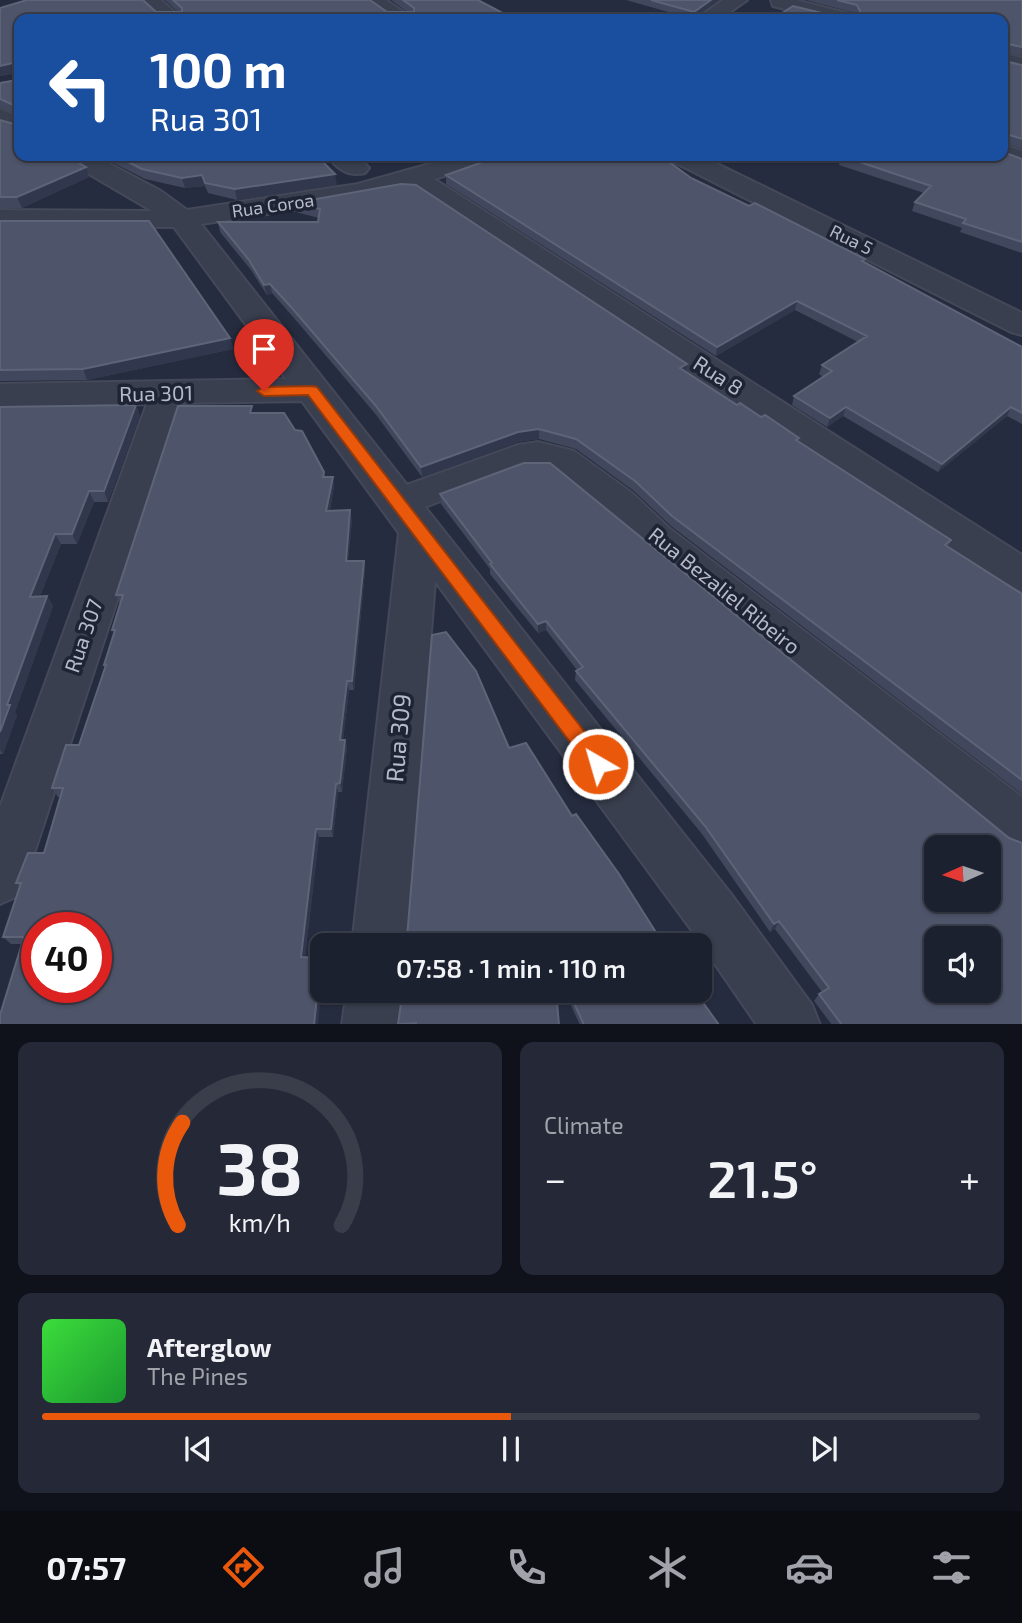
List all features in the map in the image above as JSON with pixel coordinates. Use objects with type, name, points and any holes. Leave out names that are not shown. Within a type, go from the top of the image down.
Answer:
[{"type":"street","points":[[149,0],[166,14]]},
{"type":"street","points":[[372,0],[395,14]]},
{"type":"street","points":[[714,14],[737,0]]},
{"type":"street","points":[[763,13],[782,1],[829,14]]},
{"type":"street","points":[[85,161],[166,208],[409,516],[712,913],[792,1024]]},
{"type":"street","name":"Rua Coroa","points":[[166,208],[265,187],[349,162],[407,167],[450,161]]},
{"type":"street","name":"Rua 5","points":[[691,161],[1022,325]]},
{"type":"street","name":"Rua Coroa","points":[[166,208],[361,192],[407,167]]},
{"type":"street","name":"Rua 8","points":[[407,167],[1022,575]]},
{"type":"street","points":[[0,201],[166,208]]},
{"type":"street","points":[[0,218],[166,208]]},
{"type":"street","name":"Rua 301","points":[[0,395],[312,390]]},
{"type":"street","name":"Rua 307","points":[[0,878],[168,394]]},
{"type":"street","name":"Rua Bezaliel Ribeiro","points":[[409,516],[518,458],[538,455],[561,460],[619,503],[687,563],[1022,827]]},
{"type":"street","name":"Rua 309","points":[[380,933],[409,516]]},
{"type":"street","points":[[371,1024],[373,1003]]},
{"type":"building","points":[[27,0],[143,0],[156,12],[182,12],[182,8],[173,0],[370,0],[387,12],[414,12],[414,8],[403,0],[478,0],[505,14],[14,14],[14,63],[0,66],[0,8]]},
{"type":"building","points":[[651,0],[711,0],[694,12]]},
{"type":"building","points":[[837,0],[1022,0],[1022,47],[1008,44],[1008,14],[826,14],[861,13],[857,5]]},
{"type":"building","points":[[793,6],[826,14],[781,14]]},
{"type":"building","points":[[1008,62],[1022,65],[1022,139],[1008,134]]},
{"type":"building","points":[[14,81],[14,105],[0,99],[0,83]]},
{"type":"building","points":[[0,120],[14,124],[14,161],[76,161],[86,167],[17,197],[0,197]]},
{"type":"building","points":[[1008,154],[1022,159],[1022,242],[963,223],[966,219],[915,202],[931,186],[857,161],[1008,161]]},
{"type":"building","points":[[126,161],[322,161],[335,174],[235,189],[205,183],[202,175],[182,178],[142,169]]},
{"type":"building","points":[[486,161],[668,161],[691,178],[749,206],[755,203],[865,259],[862,261],[1022,347],[1022,413],[1011,407],[942,464],[846,407],[830,418],[794,396],[832,371],[822,365],[867,336],[797,301],[717,347],[446,175]]},
{"type":"building","points":[[401,184],[416,185],[687,364],[680,368],[737,405],[740,403],[761,417],[765,415],[799,438],[796,440],[951,540],[945,545],[1022,594],[1022,780],[672,516],[635,481],[576,439],[539,429],[518,432],[421,467],[376,406],[292,308],[270,284],[264,285],[249,260],[218,222],[318,222],[320,209],[294,203]]},
{"type":"building","points":[[0,221],[149,221],[230,338],[83,369],[0,370]]},
{"type":"building","points":[[136,405],[104,491],[89,491],[72,534],[55,534],[30,597],[47,596],[7,705],[10,705],[0,732],[0,407]]},
{"type":"building","points":[[178,406],[252,406],[250,413],[284,413],[295,430],[302,431],[324,472],[323,477],[333,477],[326,511],[350,510],[346,561],[364,561],[352,681],[347,681],[340,740],[345,740],[340,783],[336,784],[331,829],[316,829],[301,957],[310,957],[310,1003],[316,1003],[314,1024],[0,1024],[0,1015],[21,947],[21,1003],[112,1003],[112,912],[21,912],[21,937],[3,937],[21,883],[16,883],[28,853],[44,853],[63,788],[52,788],[66,745],[79,745],[106,665],[115,630],[112,630],[123,595],[116,595]]},
{"type":"building","points":[[524,463],[550,463],[1009,838],[1022,843],[1022,1024],[841,1024],[819,994],[829,988],[779,921],[774,924],[705,826],[576,671],[583,667],[546,621],[538,624],[490,564],[492,563],[440,494]]},
{"type":"building","points":[[446,632],[476,671],[509,748],[526,743],[572,816],[576,814],[656,933],[407,933],[432,635]]},
{"type":"building","points":[[401,1003],[557,1003],[559,1024],[416,1024],[398,1024]]},
{"type":"building","points":[[574,1003],[703,1003],[718,1024],[584,1024]]},
{"type":"route","points":[[264,391],[312,390],[598,764]]}]
